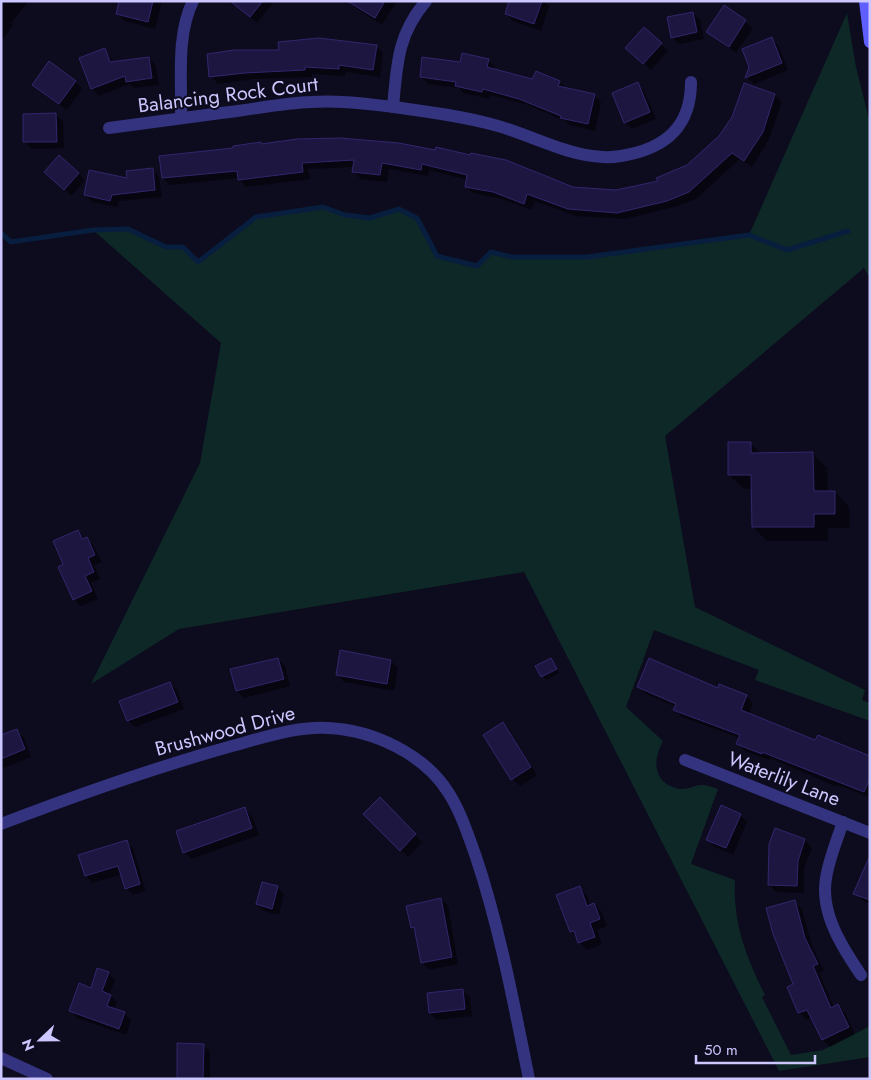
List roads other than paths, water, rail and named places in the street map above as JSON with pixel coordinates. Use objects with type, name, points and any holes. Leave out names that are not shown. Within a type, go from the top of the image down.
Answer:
[{"type":"main road","points":[[865,1],[870,42]]},
{"type":"street","points":[[181,118],[183,44],[189,10],[193,1]]},
{"type":"street","points":[[393,107],[398,54],[414,16],[426,1]]},
{"type":"street","name":"Balancing Rock Court","points":[[109,128],[312,102],[393,107],[496,125],[582,154],[622,156],[646,148],[675,132],[684,120],[689,107],[691,82]]},
{"type":"street","name":"Brushwood Drive","points":[[1,824],[138,774],[268,736],[327,728],[364,734],[397,747],[427,767],[442,784],[464,822],[486,888],[529,1079]]},
{"type":"street","name":"Waterlily Lane","points":[[685,760],[870,833]]},
{"type":"street","points":[[843,822],[826,879],[825,896],[838,941],[861,975]]},
{"type":"street","points":[[1,1058],[47,1079]]},
{"type":"waterway","points":[[1,233],[11,242],[93,230],[128,229],[166,247],[183,247],[198,262],[256,217],[323,207],[345,215],[370,218],[399,209],[417,218],[437,256],[477,266],[491,252],[512,257],[587,257],[749,235],[787,250],[848,231]]}]
